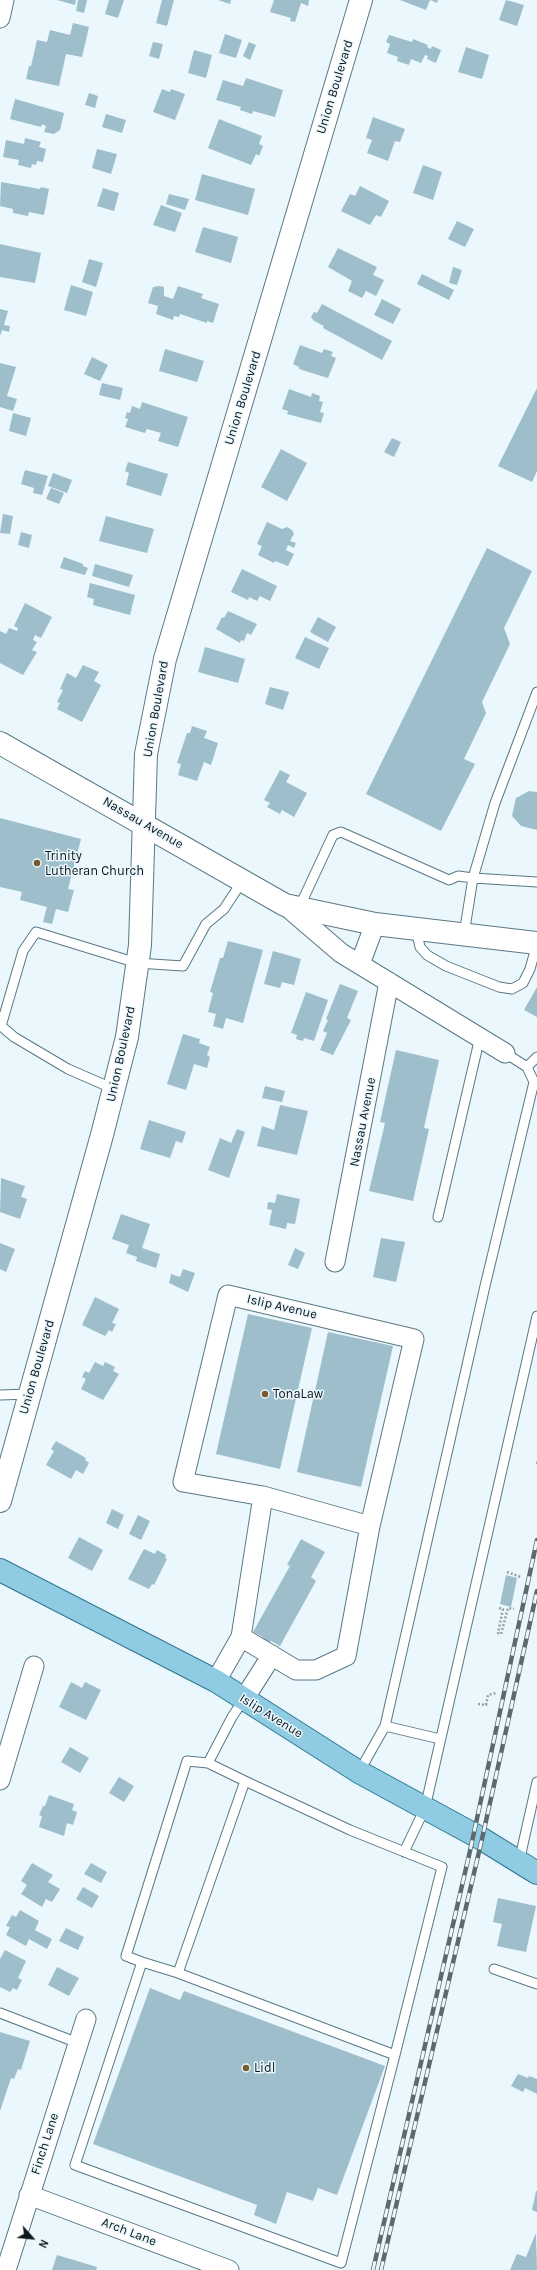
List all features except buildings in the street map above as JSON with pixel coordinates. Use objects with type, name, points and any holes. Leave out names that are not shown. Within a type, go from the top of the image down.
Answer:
[{"type":"main road","name":"Union Boulevard","points":[[0,1501],[127,1038],[140,945],[141,864],[145,824],[146,754],[165,658],[361,0]]},
{"type":"main road","name":"Nassau Avenue","points":[[0,744],[292,906],[375,924],[537,944]]},
{"type":"main road","name":"Islip Avenue","points":[[0,1570],[216,1681],[359,1772],[425,1808],[528,1868]]},
{"type":"street","name":"Nassau Avenue","points":[[292,906],[341,953],[506,1053]]},
{"type":"street","points":[[360,964],[375,924]]},
{"type":"street","name":"Nassau Avenue","points":[[335,1262],[389,982]]},
{"type":"street","name":"Islip Avenue","points":[[263,1496],[183,1482],[228,1295],[414,1339],[370,1526]]},
{"type":"street","points":[[216,1681],[241,1637],[263,1496],[370,1526],[346,1656],[316,1670],[296,1670],[241,1637]]},
{"type":"street","points":[[244,1699],[272,1655]]},
{"type":"street","points":[[0,1780],[34,1666]]},
{"type":"street","name":"Finch Lane","points":[[6,2270],[86,2019]]},
{"type":"street","name":"Arch Lane","points":[[29,2195],[229,2270]]},
{"type":"lane","points":[[464,934],[473,878],[495,803],[537,692]]},
{"type":"lane","points":[[292,906],[333,835],[341,832],[449,880],[458,876],[537,882]]},
{"type":"lane","points":[[114,1089],[68,1069],[14,1037],[1,1026],[22,951],[36,932],[137,963],[183,966],[206,924],[224,908],[243,880]]},
{"type":"lane","points":[[416,929],[420,947],[427,955],[446,966],[499,987],[512,989],[523,983],[534,965],[537,944]]},
{"type":"lane","points":[[438,1217],[480,1037]]},
{"type":"lane","points":[[359,1772],[386,1726],[533,1104],[534,1082],[527,1067],[506,1053]]},
{"type":"lane","points":[[527,1067],[537,1057]]},
{"type":"lane","points":[[404,1852],[425,1808],[537,1316]]},
{"type":"lane","points":[[0,1395],[30,1394]]},
{"type":"lane","points":[[208,1763],[232,1717],[244,1699]]},
{"type":"lane","points":[[386,1726],[440,1740]]},
{"type":"lane","points":[[142,1962],[75,2165],[341,2263],[395,2055],[442,1867],[404,1852],[208,1763],[186,1761],[126,1956],[178,1973],[395,2055]]},
{"type":"lane","points":[[178,1973],[245,1781]]},
{"type":"lane","points":[[528,1868],[537,1782]]},
{"type":"lane","points":[[494,1969],[537,1984]]},
{"type":"lane","points":[[0,2013],[78,2043]]},
{"type":"path","points":[[506,1572],[521,1577]]},
{"type":"path","points":[[499,1608],[503,1609],[498,1633],[501,1634],[508,1608],[514,1609]]},
{"type":"path","points":[[478,1704],[486,1705],[488,1695],[496,1693]]},
{"type":"railway","points":[[373,2270],[470,1851],[537,1540]]},
{"type":"railway","points":[[381,2270],[482,1839],[537,1591]]},
{"type":"place","name":"Trinity Lutheran Church","points":[[37,863]]},
{"type":"place","name":"TonaLaw","points":[[265,1394]]},
{"type":"place","name":"Lidl","points":[[246,2068]]}]
